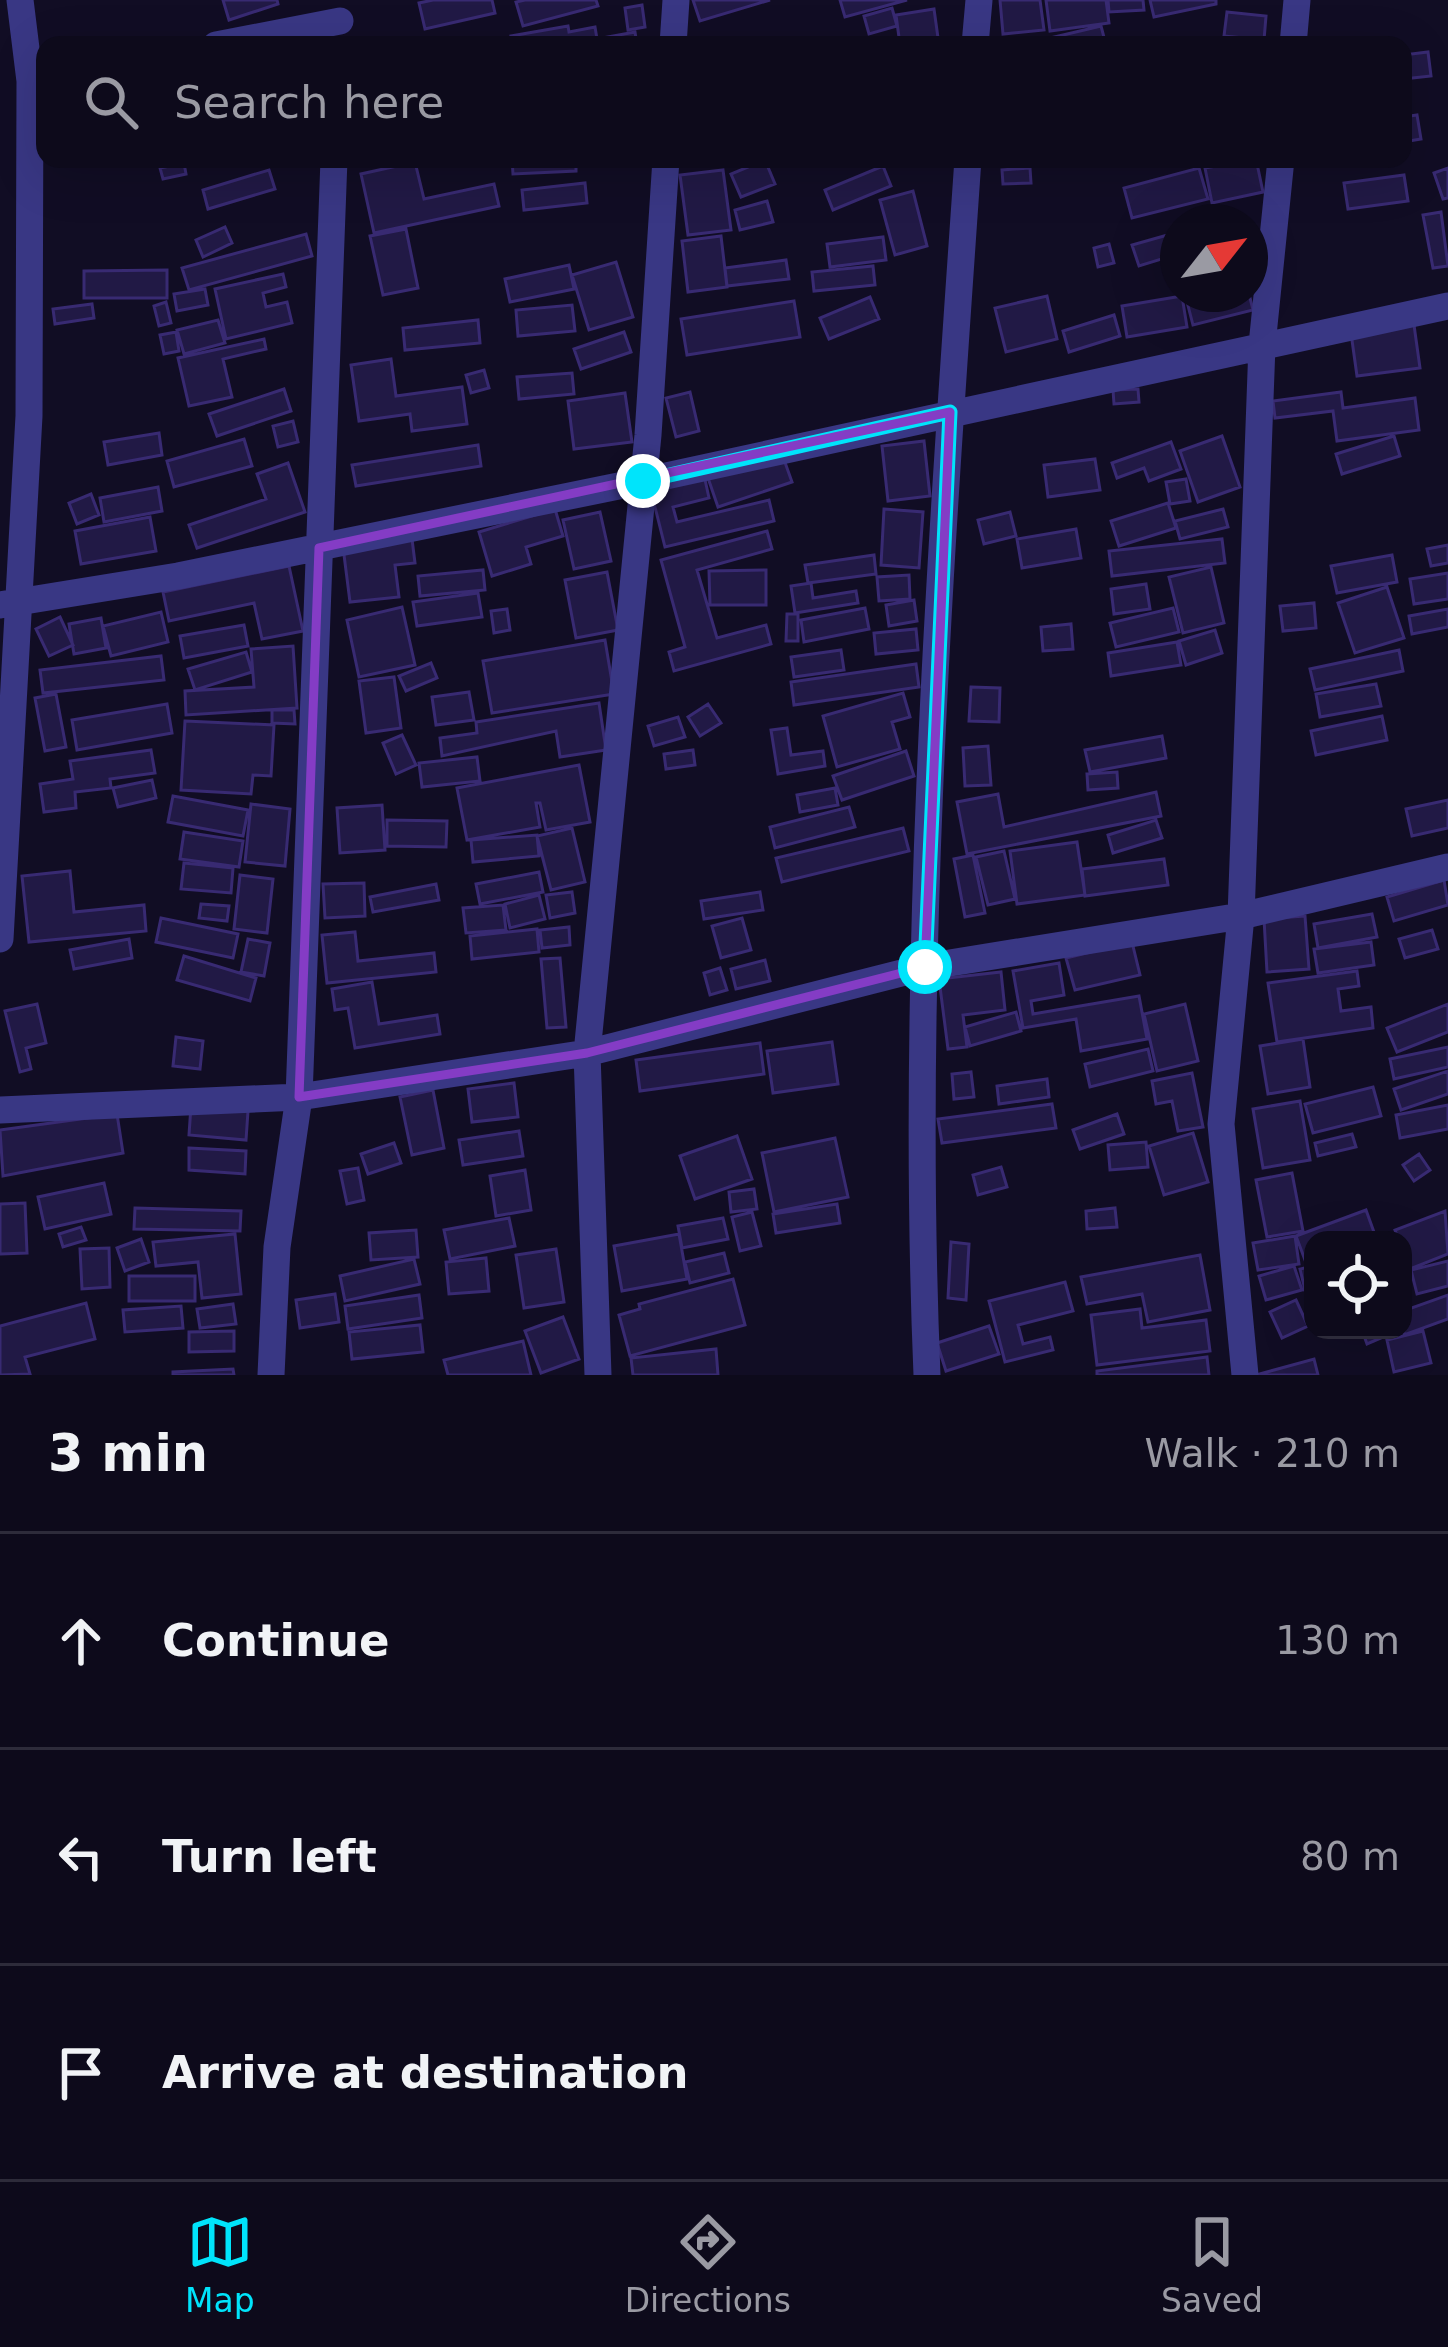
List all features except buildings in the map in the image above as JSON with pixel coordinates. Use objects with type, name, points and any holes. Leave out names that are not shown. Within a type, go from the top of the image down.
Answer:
[{"type":"street","points":[[20,0],[36,71]]},
{"type":"street","points":[[674,36],[676,0]]},
{"type":"street","points":[[976,36],[979,0]]},
{"type":"street","points":[[1294,36],[1298,0]]},
{"type":"street","points":[[265,36],[340,22]]},
{"type":"street","points":[[0,85],[36,80]]},
{"type":"street","points":[[0,939],[9,604],[29,416],[36,155]]},
{"type":"street","points":[[271,1375],[277,1247],[298,1097],[334,168]]},
{"type":"street","points":[[598,1375],[587,1053],[643,481],[665,168]]},
{"type":"street","points":[[927,1375],[922,1255],[925,967],[950,412],[967,168]]},
{"type":"street","points":[[1245,1375],[1221,1124],[1241,916],[1262,346],[1280,168]]},
{"type":"street","points":[[9,604],[319,548],[643,481],[1448,305]]},
{"type":"street","points":[[0,1110],[298,1097],[587,1053],[925,967],[1241,916],[1448,866]]},
{"type":"highlighted area","points":[[950,412],[925,967],[587,1053],[299,1097],[319,548]]},
{"type":"route","points":[[643,481],[950,412],[925,967]]}]
